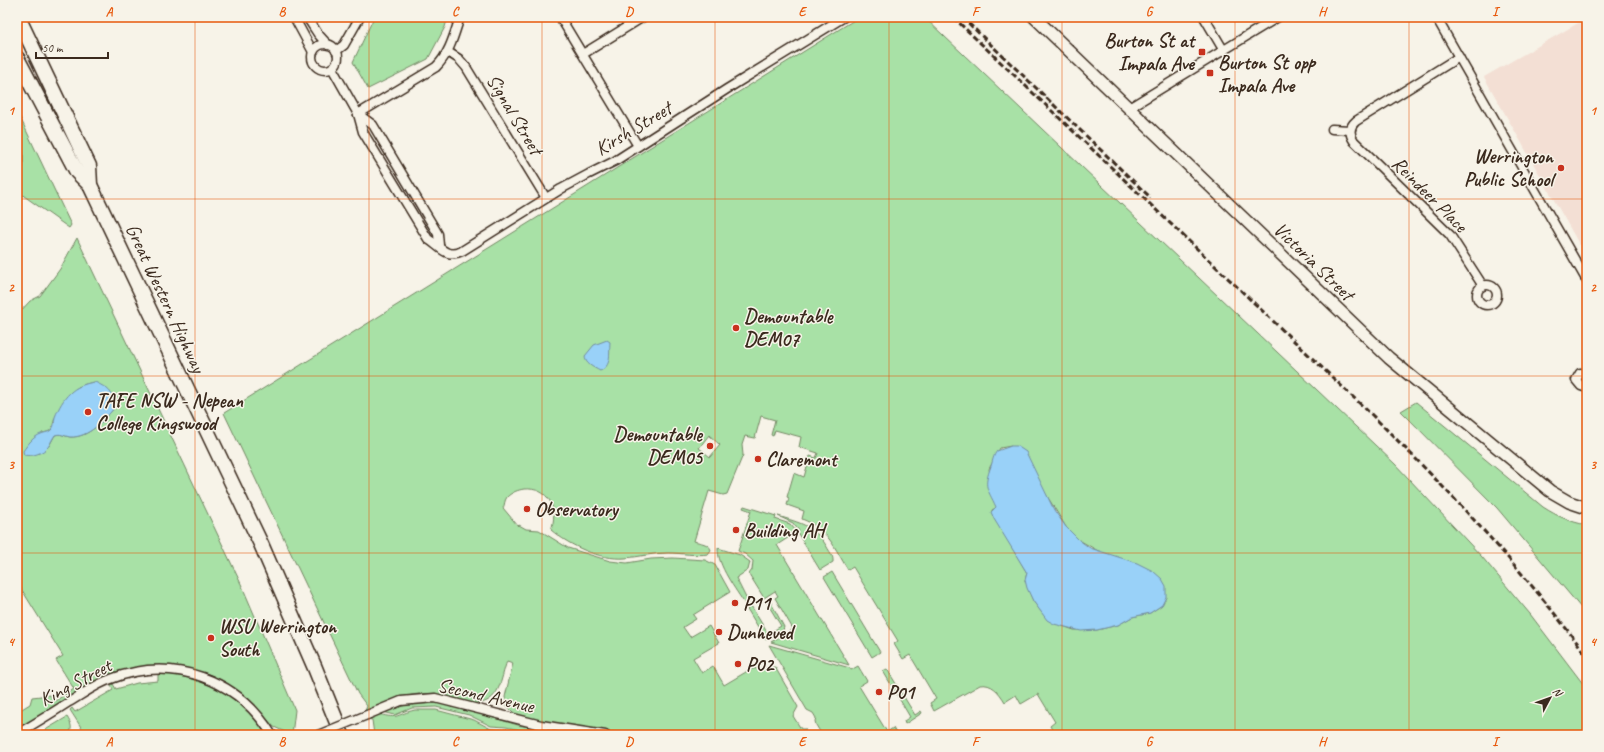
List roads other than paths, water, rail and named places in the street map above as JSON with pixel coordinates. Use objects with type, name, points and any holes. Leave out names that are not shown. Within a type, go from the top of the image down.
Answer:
[{"type":"highway","name":"Great Western Highway","points":[[18,17],[88,166],[90,185],[261,544],[315,668],[342,735]]},
{"type":"highway","name":"Great Western Highway","points":[[17,58],[77,172],[90,185]]},
{"type":"street","points":[[294,17],[313,52],[312,60],[316,67],[324,70],[332,68],[335,66],[338,59],[336,51],[318,34],[307,17]]},
{"type":"street","points":[[336,51],[344,45],[360,17]]},
{"type":"street","points":[[358,114],[436,67],[448,52],[460,17]]},
{"type":"street","points":[[560,17],[638,146]]},
{"type":"street","points":[[583,54],[643,17]]},
{"type":"street","name":"Kirsh Street","points":[[358,114],[363,132],[428,239],[439,245],[447,254],[458,254],[546,198],[581,178],[616,161],[727,89],[844,17]]},
{"type":"street","name":"Victoria Street","points":[[1034,17],[1414,380],[1550,491],[1569,502],[1587,508]]},
{"type":"street","points":[[1204,17],[1224,51]]},
{"type":"street","points":[[1129,108],[1278,17]]},
{"type":"street","points":[[1436,17],[1587,281]]},
{"type":"street","points":[[313,52],[318,47],[328,45]]},
{"type":"street","name":"Signal Street","points":[[448,52],[459,58],[466,67],[546,198]]},
{"type":"street","points":[[1332,129],[1350,130],[1356,121],[1459,57]]},
{"type":"street","points":[[332,68],[358,114],[373,125],[438,234],[439,245]]},
{"type":"street","name":"Reindeer Place","points":[[1350,130],[1354,142],[1450,235],[1483,286]]},
{"type":"street","points":[[1587,374],[1580,373],[1576,380],[1581,386],[1587,388]]},
{"type":"street","name":"King Street","points":[[17,734],[102,683],[140,670],[157,669],[192,674],[216,682],[240,697],[249,705],[272,735]]},
{"type":"street","name":"Second Avenue","points":[[318,735],[402,701],[436,698],[534,724],[605,735]]},
{"type":"water","points":[[607,340],[610,342],[609,359],[604,369],[600,371],[592,367],[586,361],[585,356],[594,345]]},
{"type":"water","points":[[95,382],[110,391],[113,397],[115,407],[106,417],[96,427],[84,435],[70,437],[57,434],[48,447],[43,451],[34,455],[24,455],[23,451],[33,439],[38,435],[52,429],[55,417],[65,398],[75,389]]},
{"type":"water","points":[[1011,446],[1017,446],[1026,452],[1054,510],[1066,527],[1079,540],[1090,548],[1137,563],[1153,571],[1162,579],[1166,586],[1166,597],[1162,605],[1150,613],[1132,617],[1118,625],[1097,630],[1081,631],[1054,624],[1047,620],[1033,601],[1027,588],[1025,580],[1027,573],[991,512],[996,507],[988,491],[987,479],[997,451]]},
{"type":"railway","points":[[953,17],[1401,444],[1484,531],[1537,592],[1587,656]]},
{"type":"railway","points":[[962,17],[1151,198]]},
{"type":"place","name":"Burton St at Impala Ave","points":[[1202,52]]},
{"type":"place","name":"Burton St opp Impala Ave","points":[[1210,73]]},
{"type":"place","name":"Werrington Public School","points":[[1561,168]]},
{"type":"place","name":"Demountable DEM07","points":[[736,328]]},
{"type":"place","name":"TAFE NSW - Nepean College Kingswood","points":[[88,412]]},
{"type":"place","name":"Demountable DEM05","points":[[710,446]]},
{"type":"place","name":"Claremont","points":[[758,459]]},
{"type":"place","name":"Observatory","points":[[527,509]]},
{"type":"place","name":"Building AH","points":[[736,530]]},
{"type":"place","name":"P11","points":[[735,603]]},
{"type":"place","name":"Dunheved","points":[[719,632]]},
{"type":"place","name":"WSU Werrington South","points":[[211,638]]},
{"type":"place","name":"P02","points":[[738,664]]},
{"type":"place","name":"P01","points":[[879,692]]}]
